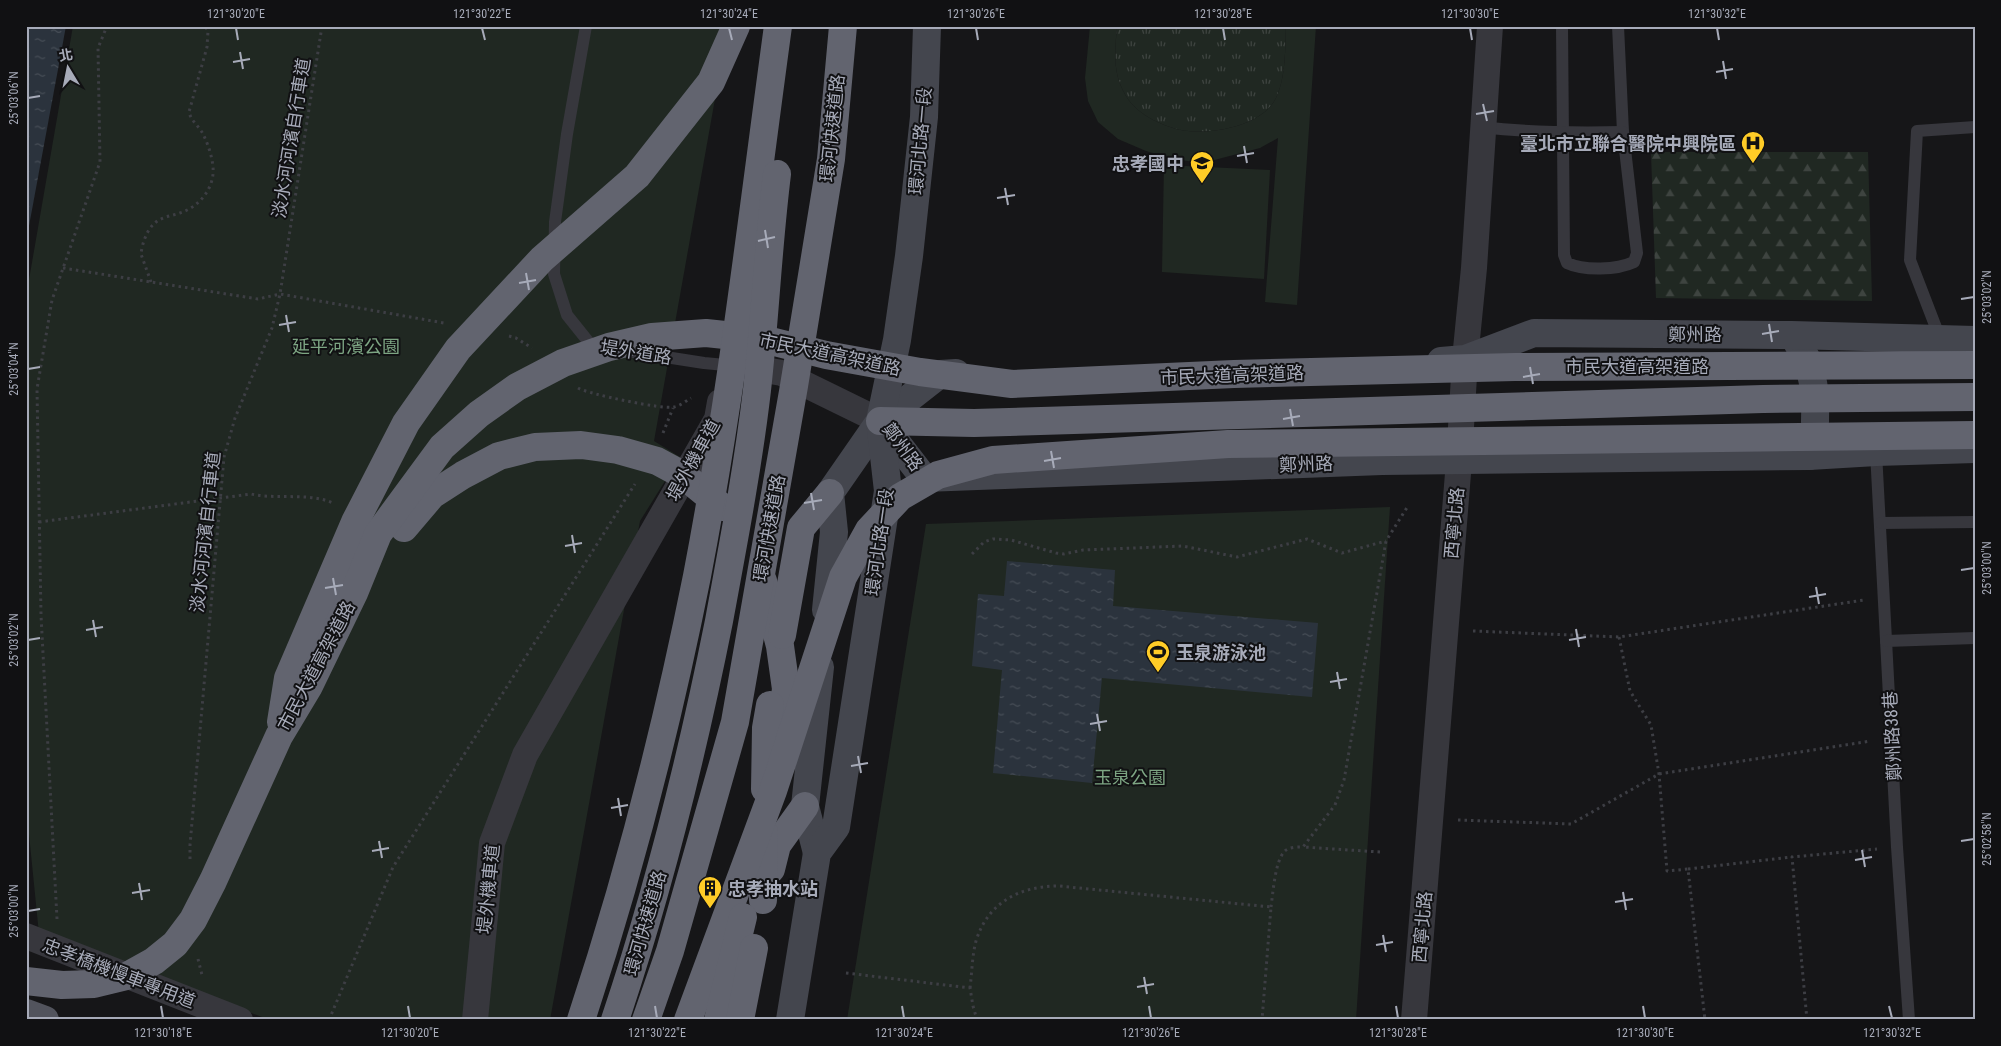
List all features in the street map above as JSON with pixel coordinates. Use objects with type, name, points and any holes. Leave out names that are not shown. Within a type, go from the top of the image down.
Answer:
[{"type":"highway","points":[[278,736],[288,678],[355,522],[406,423],[458,349],[542,259],[637,176],[711,82],[736,26]]},
{"type":"highway","points":[[581,1020],[604,951],[669,708],[697,574],[724,415],[778,26]]},
{"type":"highway","name":"環河快速道路","points":[[615,1020],[652,905],[692,750],[733,548],[756,390],[771,220],[795,26]]},
{"type":"highway","name":"環河快速道路","points":[[646,1020],[670,951],[735,722],[792,396],[830,160],[843,26]]},
{"type":"highway","name":"市民大道高架道路","points":[[26,981],[62,985],[94,984],[127,976],[154,961],[175,944],[193,920],[213,881],[278,736],[309,686],[354,593],[378,534],[442,448],[479,414],[517,387],[563,363],[609,347],[652,337],[706,333],[763,339],[835,357],[920,372],[1012,384],[1234,374],[1505,367],[1975,365]]},
{"type":"highway","points":[[880,421],[974,423],[1763,399],[1975,397]]},
{"type":"highway","points":[[688,1020],[773,791],[843,577],[869,530],[900,498],[938,475],[993,460],[1228,444],[1975,435]]},
{"type":"highway","points":[[354,593],[432,495],[463,474],[499,456],[536,447],[581,445],[618,450],[657,461],[683,475],[719,503],[741,530],[757,560],[780,646],[786,689],[773,791],[718,1020]]},
{"type":"highway","points":[[763,900],[766,728],[801,528],[830,493]]},
{"type":"highway","points":[[740,1020],[763,900],[777,845],[806,806]]},
{"type":"main road","points":[[26,1012],[45,1020]]},
{"type":"street","name":"環河北路一段","points":[[790,1020],[817,853],[836,827],[888,491],[880,421],[897,340],[908,256],[924,117],[927,26]]},
{"type":"street","name":"西寧北路","points":[[1414,1020],[1459,461],[1465,359],[1474,268],[1490,26]]},
{"type":"street","name":"鄭州路","points":[[1975,340],[1792,335],[1534,333],[1465,359],[1383,364],[940,374],[880,421],[924,478],[1382,461],[1809,456],[1876,452],[1975,450]]},
{"type":"street","points":[[1792,335],[1806,356],[1813,389],[1815,422],[1809,456]]},
{"type":"street","name":"堤外道路","points":[[742,366],[782,373],[880,421]]},
{"type":"street","name":"堤外機車道","points":[[475,1020],[492,843],[525,755],[717,418],[723,390],[742,366]]},
{"type":"street","name":"堤外機車道","points":[[491,1020],[503,842],[536,768],[736,416],[742,366]]},
{"type":"street","points":[[817,853],[806,806],[834,532],[830,493],[880,421]]},
{"type":"street","name":"忠孝橋機慢車專用道","points":[[26,936],[240,1020]]},
{"type":"lane","name":"堤外道路","points":[[586,26],[566,134],[555,222],[554,274],[567,315],[591,345],[704,363],[742,366]]},
{"type":"lane","points":[[742,366],[790,26]]},
{"type":"lane","points":[[1562,26],[1564,256],[1567,263],[1578,268],[1624,267],[1634,262],[1637,253],[1623,132],[1618,26]]},
{"type":"lane","points":[[1483,127],[1521,132],[1564,134],[1623,132]]},
{"type":"lane","points":[[1940,338],[1910,260],[1917,131],[1975,127]]},
{"type":"lane","name":"鄭州路38巷","points":[[1876,452],[1897,847],[1909,1020]]},
{"type":"lane","points":[[1881,523],[1975,522]]},
{"type":"lane","points":[[1886,641],[1975,638]]},
{"type":"path","points":[[57,923],[41,615],[37,389],[52,300],[100,162],[98,48],[107,26]]},
{"type":"path","points":[[151,282],[140,254],[151,226],[161,218],[181,213],[195,206],[210,186],[212,176],[209,150],[203,133],[190,117],[189,112],[207,47],[208,31],[205,26]]},
{"type":"path","name":"淡水河河濱自行車道","points":[[190,862],[224,457],[235,418],[272,328],[280,294],[322,26]]},
{"type":"path","points":[[64,268],[258,300],[280,294]]},
{"type":"path","points":[[663,434],[673,408]]},
{"type":"path","points":[[329,1020],[393,867],[640,477]]},
{"type":"path","points":[[39,522],[220,498]]},
{"type":"path","points":[[1303,848],[1335,805],[1344,780],[1386,541],[1408,506]]},
{"type":"path","points":[[972,554],[984,542],[994,539],[1011,540],[1064,554],[1083,550],[1184,546],[1236,557],[1307,540],[1342,553],[1386,541]]},
{"type":"path","points":[[1446,628],[1484,632],[1619,637],[1884,597]]},
{"type":"path","points":[[1619,637],[1630,691],[1651,725],[1659,774],[1668,871],[1897,847]]},
{"type":"path","points":[[1430,817],[1471,821],[1571,824],[1659,774],[1892,738]]},
{"type":"path","points":[[1262,1020],[1271,907],[1279,862],[1284,851],[1293,847],[1380,852]]},
{"type":"path","points":[[1792,857],[1807,1020]]},
{"type":"path","points":[[1688,869],[1705,1020]]},
{"type":"path","points":[[977,1020],[970,988],[976,944],[981,927],[992,912],[1006,899],[1024,890],[1042,886],[1059,886],[1271,907]]},
{"type":"path","points":[[197,950],[202,976]]},
{"type":"path","points":[[846,974],[970,988]]},
{"type":"green space","name":"延平河濱公園","points":[[73,26],[728,26],[654,441],[680,457],[640,521],[550,1020],[265,1020],[265,1018],[39,934],[26,804],[26,297]]},
{"type":"green space","points":[[1090,26],[1117,26],[1116,71],[1126,96],[1137,109],[1162,124],[1180,130],[1199,132],[1237,126],[1261,115],[1270,107],[1276,98],[1282,81],[1286,26],[1316,26],[1297,305],[1265,302],[1278,138],[1260,148],[1203,163],[1172,159],[1146,151],[1118,139],[1098,122],[1088,101],[1085,78]]},
{"type":"green space","points":[[1117,26],[1286,26],[1282,81],[1276,98],[1261,115],[1237,126],[1224,129],[1199,132],[1180,130],[1153,120],[1131,103],[1118,79],[1116,71]]},
{"type":"green space","points":[[1651,152],[1868,152],[1872,301],[1656,298]]},
{"type":"green space","points":[[1164,165],[1270,170],[1264,279],[1162,272]]},
{"type":"green space","name":"玉泉公園","points":[[1390,507],[1356,1020],[847,1020],[926,524]]},
{"type":"water","points":[[26,26],[66,26],[26,242]]},
{"type":"water","name":"玉泉游泳池","points":[[1007,561],[1115,570],[1113,606],[1318,623],[1312,697],[1102,678],[1092,783],[993,773],[1002,670],[972,666],[978,594],[1004,596]]},
{"type":"place","name":"臺北市立聯合醫院中興院區","points":[[1753,164]]},
{"type":"place","name":"忠孝國中","points":[[1202,184]]},
{"type":"place","name":"玉泉游泳池","points":[[1158,673]]},
{"type":"place","name":"忠孝抽水站","points":[[710,909]]}]
